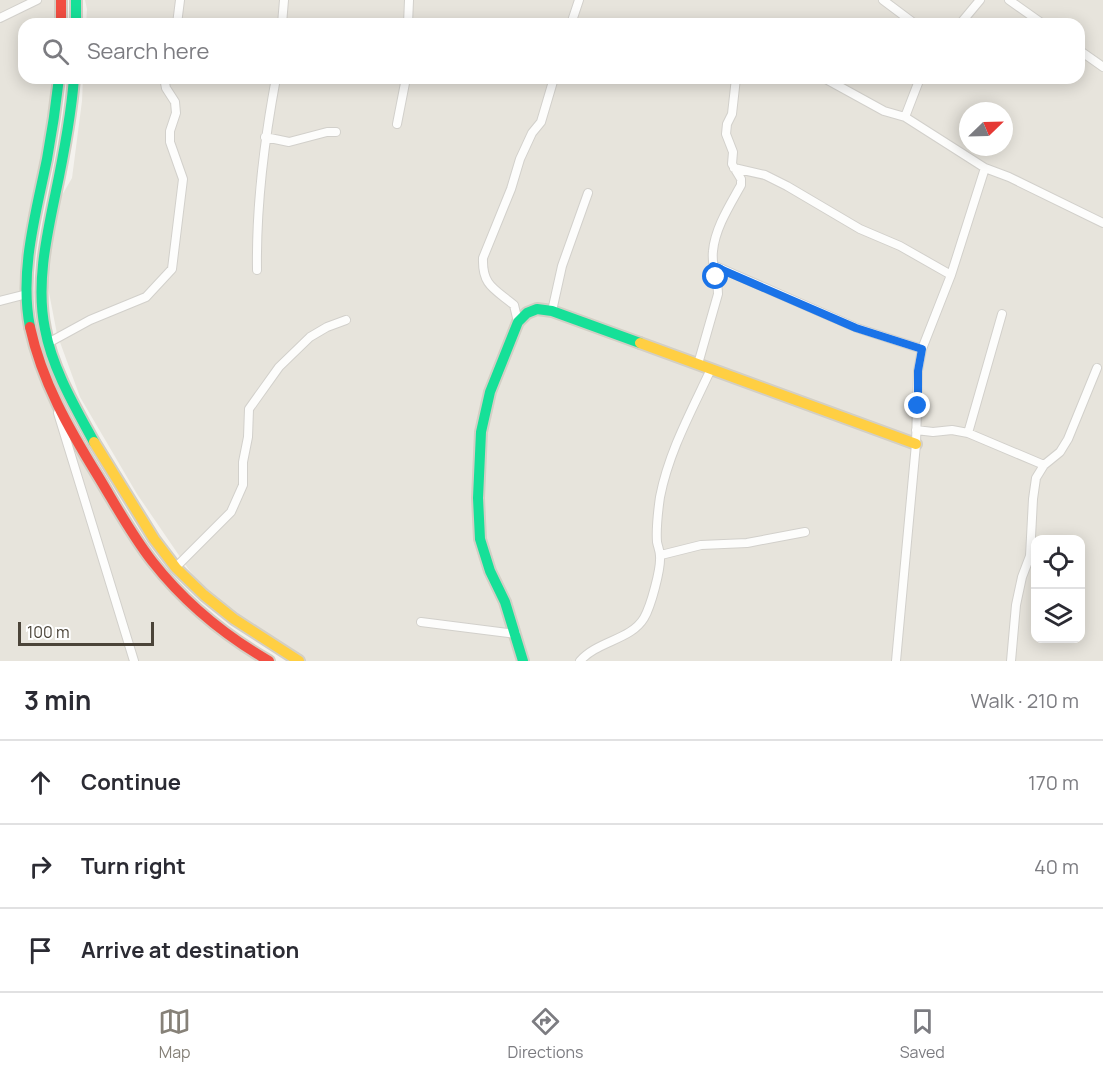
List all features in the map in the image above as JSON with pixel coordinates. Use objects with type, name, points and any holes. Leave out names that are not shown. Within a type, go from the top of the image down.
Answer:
[{"type":"street","points":[[0,18],[37,0]]},
{"type":"street","points":[[61,0],[61,18]]},
{"type":"street","points":[[76,0],[76,18]]},
{"type":"street","points":[[178,18],[180,0]]},
{"type":"street","points":[[282,18],[284,0]]},
{"type":"street","points":[[408,18],[409,0]]},
{"type":"street","points":[[574,18],[579,0]]},
{"type":"street","points":[[883,0],[907,18]]},
{"type":"street","points":[[965,18],[980,0]]},
{"type":"street","points":[[1009,0],[1034,18]]},
{"type":"street","points":[[1085,54],[1103,67]]},
{"type":"street","points":[[58,84],[28,264],[27,294],[34,346],[52,393],[134,661]]},
{"type":"street","points":[[74,84],[43,266],[43,311],[48,343],[66,387],[97,447],[152,534],[176,567],[216,605],[253,633],[299,661]]},
{"type":"street","points":[[48,343],[90,320],[146,297],[172,269],[183,179],[170,142],[176,113],[175,102],[165,84]]},
{"type":"street","points":[[257,270],[256,232],[265,136],[275,84]]},
{"type":"street","points":[[397,124],[405,84]]},
{"type":"street","points":[[518,322],[514,305],[486,282],[483,258],[524,150],[532,133],[541,122],[552,84]]},
{"type":"street","points":[[698,364],[718,294],[718,283],[713,266],[715,240],[741,185],[741,179],[734,168],[733,152],[726,134],[727,124],[732,114],[735,84]]},
{"type":"street","points":[[835,84],[884,111],[905,117],[985,168],[1009,177],[1103,223]]},
{"type":"street","points":[[905,117],[918,84]]},
{"type":"street","points":[[265,136],[289,142],[327,132],[336,132]]},
{"type":"street","points":[[734,168],[765,175],[860,229],[900,246],[951,275]]},
{"type":"street","points":[[896,661],[916,444],[918,371],[922,349],[951,275],[985,168]]},
{"type":"street","points":[[552,311],[562,266],[588,193]]},
{"type":"street","points":[[713,266],[856,328],[922,349]]},
{"type":"street","points":[[0,301],[27,294]]},
{"type":"street","points":[[523,661],[505,602],[490,571],[480,539],[478,498],[481,432],[490,392],[518,322],[527,313],[537,309],[552,311],[617,337],[698,364],[916,444]]},
{"type":"street","points":[[968,433],[1002,314]]},
{"type":"street","points":[[176,567],[231,512],[243,485],[243,462],[248,437],[249,409],[279,368],[310,337],[346,320]]},
{"type":"street","points":[[1011,661],[1016,605],[1022,577],[1030,556],[1036,478],[1044,465],[1060,452],[1068,439],[1097,368]]},
{"type":"street","points":[[580,661],[601,645],[637,626],[644,618],[654,592],[660,555],[656,531],[660,497],[671,455],[711,369]]},
{"type":"street","points":[[52,393],[84,455],[138,542],[165,577],[205,617],[228,635],[269,661]]},
{"type":"street","points":[[916,430],[933,432],[952,430],[968,433],[1044,465]]},
{"type":"street","points":[[660,555],[701,545],[747,543],[805,532]]},
{"type":"street","points":[[421,622],[516,634]]},
{"type":"shaded area","points":[[0,0],[55,0],[55,18],[18,18],[18,84],[54,84],[41,154],[29,283],[36,320],[57,386],[94,460],[148,558],[183,597],[266,661],[0,661]]},
{"type":"shaded area","points":[[85,0],[1103,0],[1103,661],[298,661],[222,608],[189,570],[137,494],[80,397],[57,334],[45,272],[58,202],[72,178],[83,84],[1085,84],[1085,18],[86,18]]},
{"type":"traffic: fast","points":[[76,0],[76,18]]},
{"type":"traffic: fast","points":[[30,327],[26,285],[30,243],[51,139],[58,84]]},
{"type":"traffic: fast","points":[[73,84],[46,246],[42,279],[42,313],[53,358],[65,387],[94,442]]},
{"type":"traffic: fast","points":[[523,661],[505,602],[490,571],[480,539],[478,498],[481,432],[490,392],[518,322],[527,313],[537,309],[552,311],[640,343]]},
{"type":"traffic: slow","points":[[640,343],[916,444]]},
{"type":"traffic: slow","points":[[94,442],[154,539],[176,568],[234,619],[299,661]]},
{"type":"traffic: jam","points":[[61,0],[61,18]]},
{"type":"traffic: jam","points":[[30,327],[49,386],[67,423],[144,551],[191,604],[236,640],[269,661]]},
{"type":"route","points":[[716,277],[713,266],[856,328],[922,349],[918,371],[918,406]]}]
